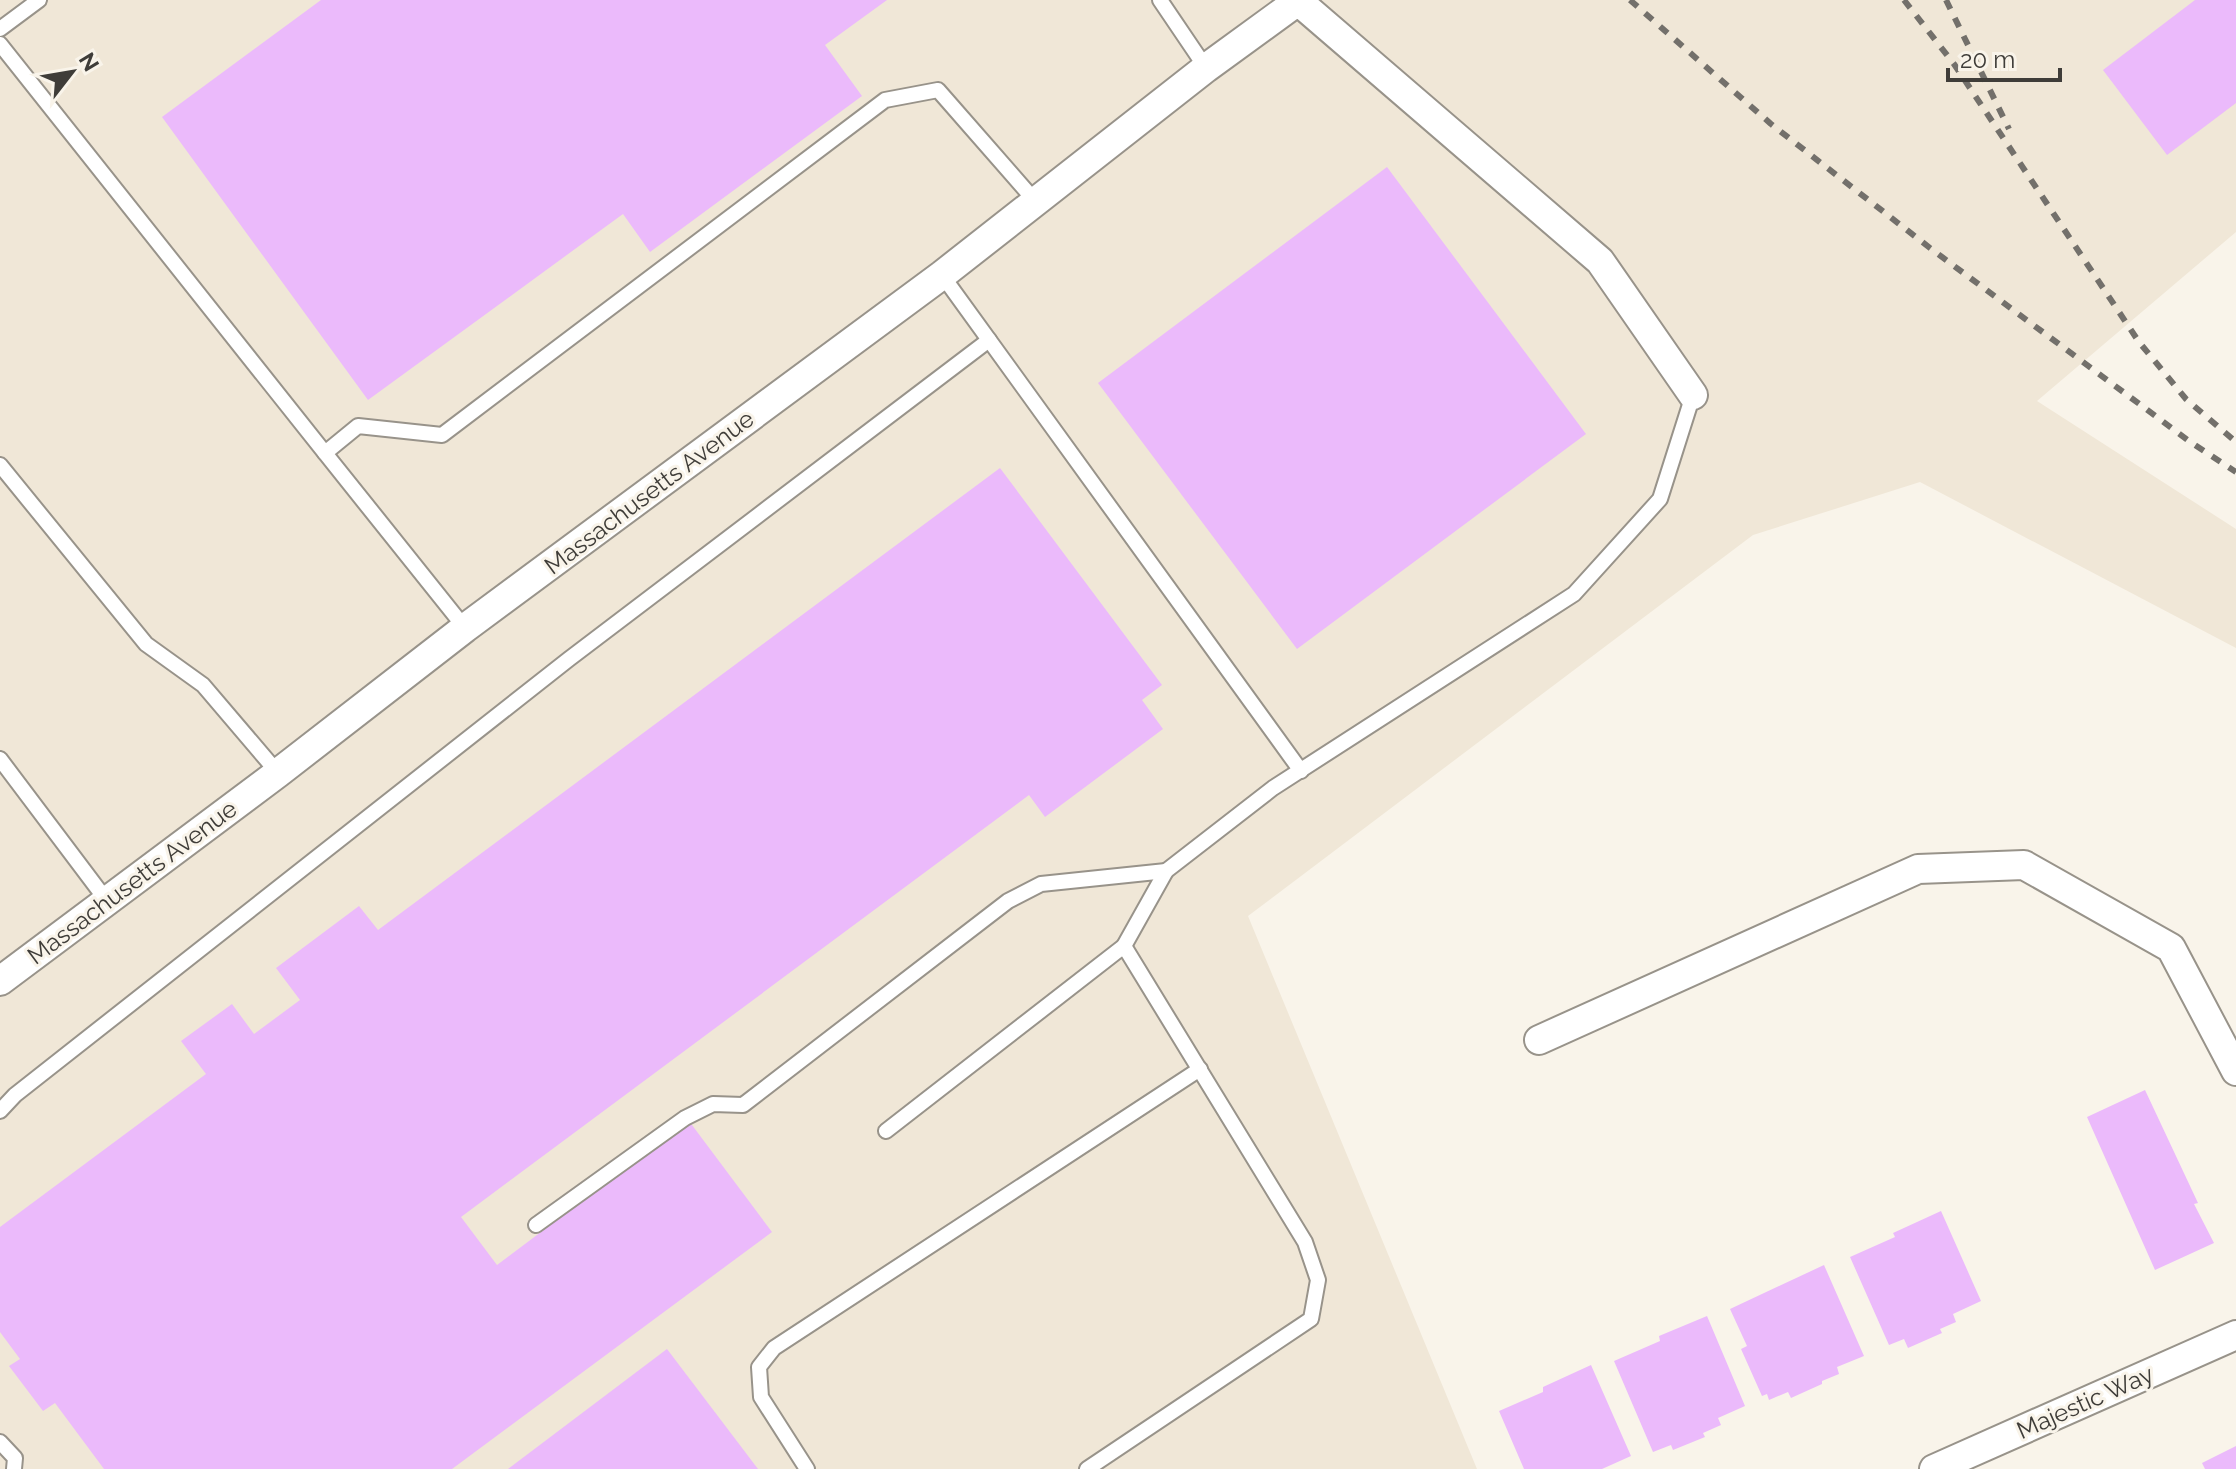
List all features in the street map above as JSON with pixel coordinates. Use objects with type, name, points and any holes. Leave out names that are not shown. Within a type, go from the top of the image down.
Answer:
[{"type":"street","name":"Massachusetts Avenue","points":[[0,981],[278,773],[465,628],[942,275],[1206,68],[1298,1]]},
{"type":"street","points":[[1298,1],[1600,261],[1693,395]]},
{"type":"street","points":[[1539,1040],[1918,869],[2024,865],[2171,948],[2236,1071]]},
{"type":"street","name":"Majestic Way","points":[[1934,1469],[2236,1335]]},
{"type":"lane","points":[[0,29],[39,0]]},
{"type":"lane","points":[[1160,0],[1206,68]]},
{"type":"lane","points":[[0,44],[465,628]]},
{"type":"lane","points":[[325,453],[358,426],[442,435],[885,100],[938,90],[1036,202]]},
{"type":"lane","points":[[942,275],[1301,771]]},
{"type":"lane","points":[[0,1111],[15,1095],[569,659],[989,340]]},
{"type":"lane","points":[[886,1131],[1124,946],[1166,871],[1273,788],[1574,594],[1660,499],[1693,395]]},
{"type":"lane","points":[[0,465],[146,644],[203,685],[278,773]]},
{"type":"lane","points":[[0,759],[107,901]]},
{"type":"lane","points":[[536,1225],[685,1118],[713,1104],[743,1105],[1008,901],[1041,884],[1166,871]]},
{"type":"lane","points":[[1087,1469],[1311,1319],[1318,1280],[1305,1242],[1124,946]]},
{"type":"lane","points":[[807,1469],[761,1397],[759,1367],[774,1348],[1200,1069]]},
{"type":"lane","points":[[0,1442],[15,1458],[14,1469]]},
{"type":"shaded area","points":[[0,0],[2236,0],[2236,232],[2037,401],[2236,529],[2236,648],[1920,482],[1753,535],[1248,916],[1477,1469],[0,1469]]},
{"type":"building","points":[[321,0],[887,0],[825,45],[862,96],[650,252],[623,214],[368,400],[162,117]]},
{"type":"building","points":[[2195,0],[2236,0],[2236,103],[2167,155],[2103,70]]},
{"type":"building","points":[[1387,167],[1586,434],[1297,649],[1098,383]]},
{"type":"building","points":[[1000,468],[1162,685],[1142,700],[1163,729],[1045,817],[1029,795],[461,1217],[497,1265],[689,1121],[772,1232],[452,1469],[104,1469],[55,1403],[43,1411],[9,1366],[20,1359],[0,1332],[0,1227],[206,1074],[181,1041],[232,1004],[254,1034],[300,1000],[276,968],[359,906],[378,930]]},
{"type":"building","points":[[2145,1090],[2214,1243],[2155,1270],[2087,1117]]},
{"type":"building","points":[[1941,1211],[1981,1301],[1953,1314],[1956,1322],[1940,1329],[1942,1333],[1908,1348],[1904,1339],[1889,1345],[1850,1257],[1895,1237],[1893,1233]]},
{"type":"building","points":[[1824,1265],[1864,1356],[1837,1367],[1839,1374],[1822,1381],[1822,1384],[1791,1398],[1788,1392],[1769,1400],[1767,1394],[1762,1396],[1741,1349],[1747,1346],[1730,1309]]},
{"type":"building","points":[[1707,1316],[1745,1406],[1718,1418],[1721,1425],[1703,1433],[1705,1437],[1673,1450],[1671,1445],[1653,1452],[1614,1361],[1660,1341],[1659,1336]]},
{"type":"building","points":[[667,1349],[758,1469],[508,1469]]},
{"type":"building","points":[[1591,1365],[1631,1456],[1602,1469],[1524,1469],[1499,1411],[1543,1392],[1543,1387]]},
{"type":"building","points":[[2236,1446],[2236,1469],[2205,1469],[2202,1463]]},
{"type":"railway","points":[[1630,0],[1771,124],[1930,248],[2189,441],[2236,472]]},
{"type":"railway","points":[[1904,0],[1954,64],[2139,342],[2186,399],[2236,442]]},
{"type":"railway","points":[[1946,0],[2009,129]]}]
